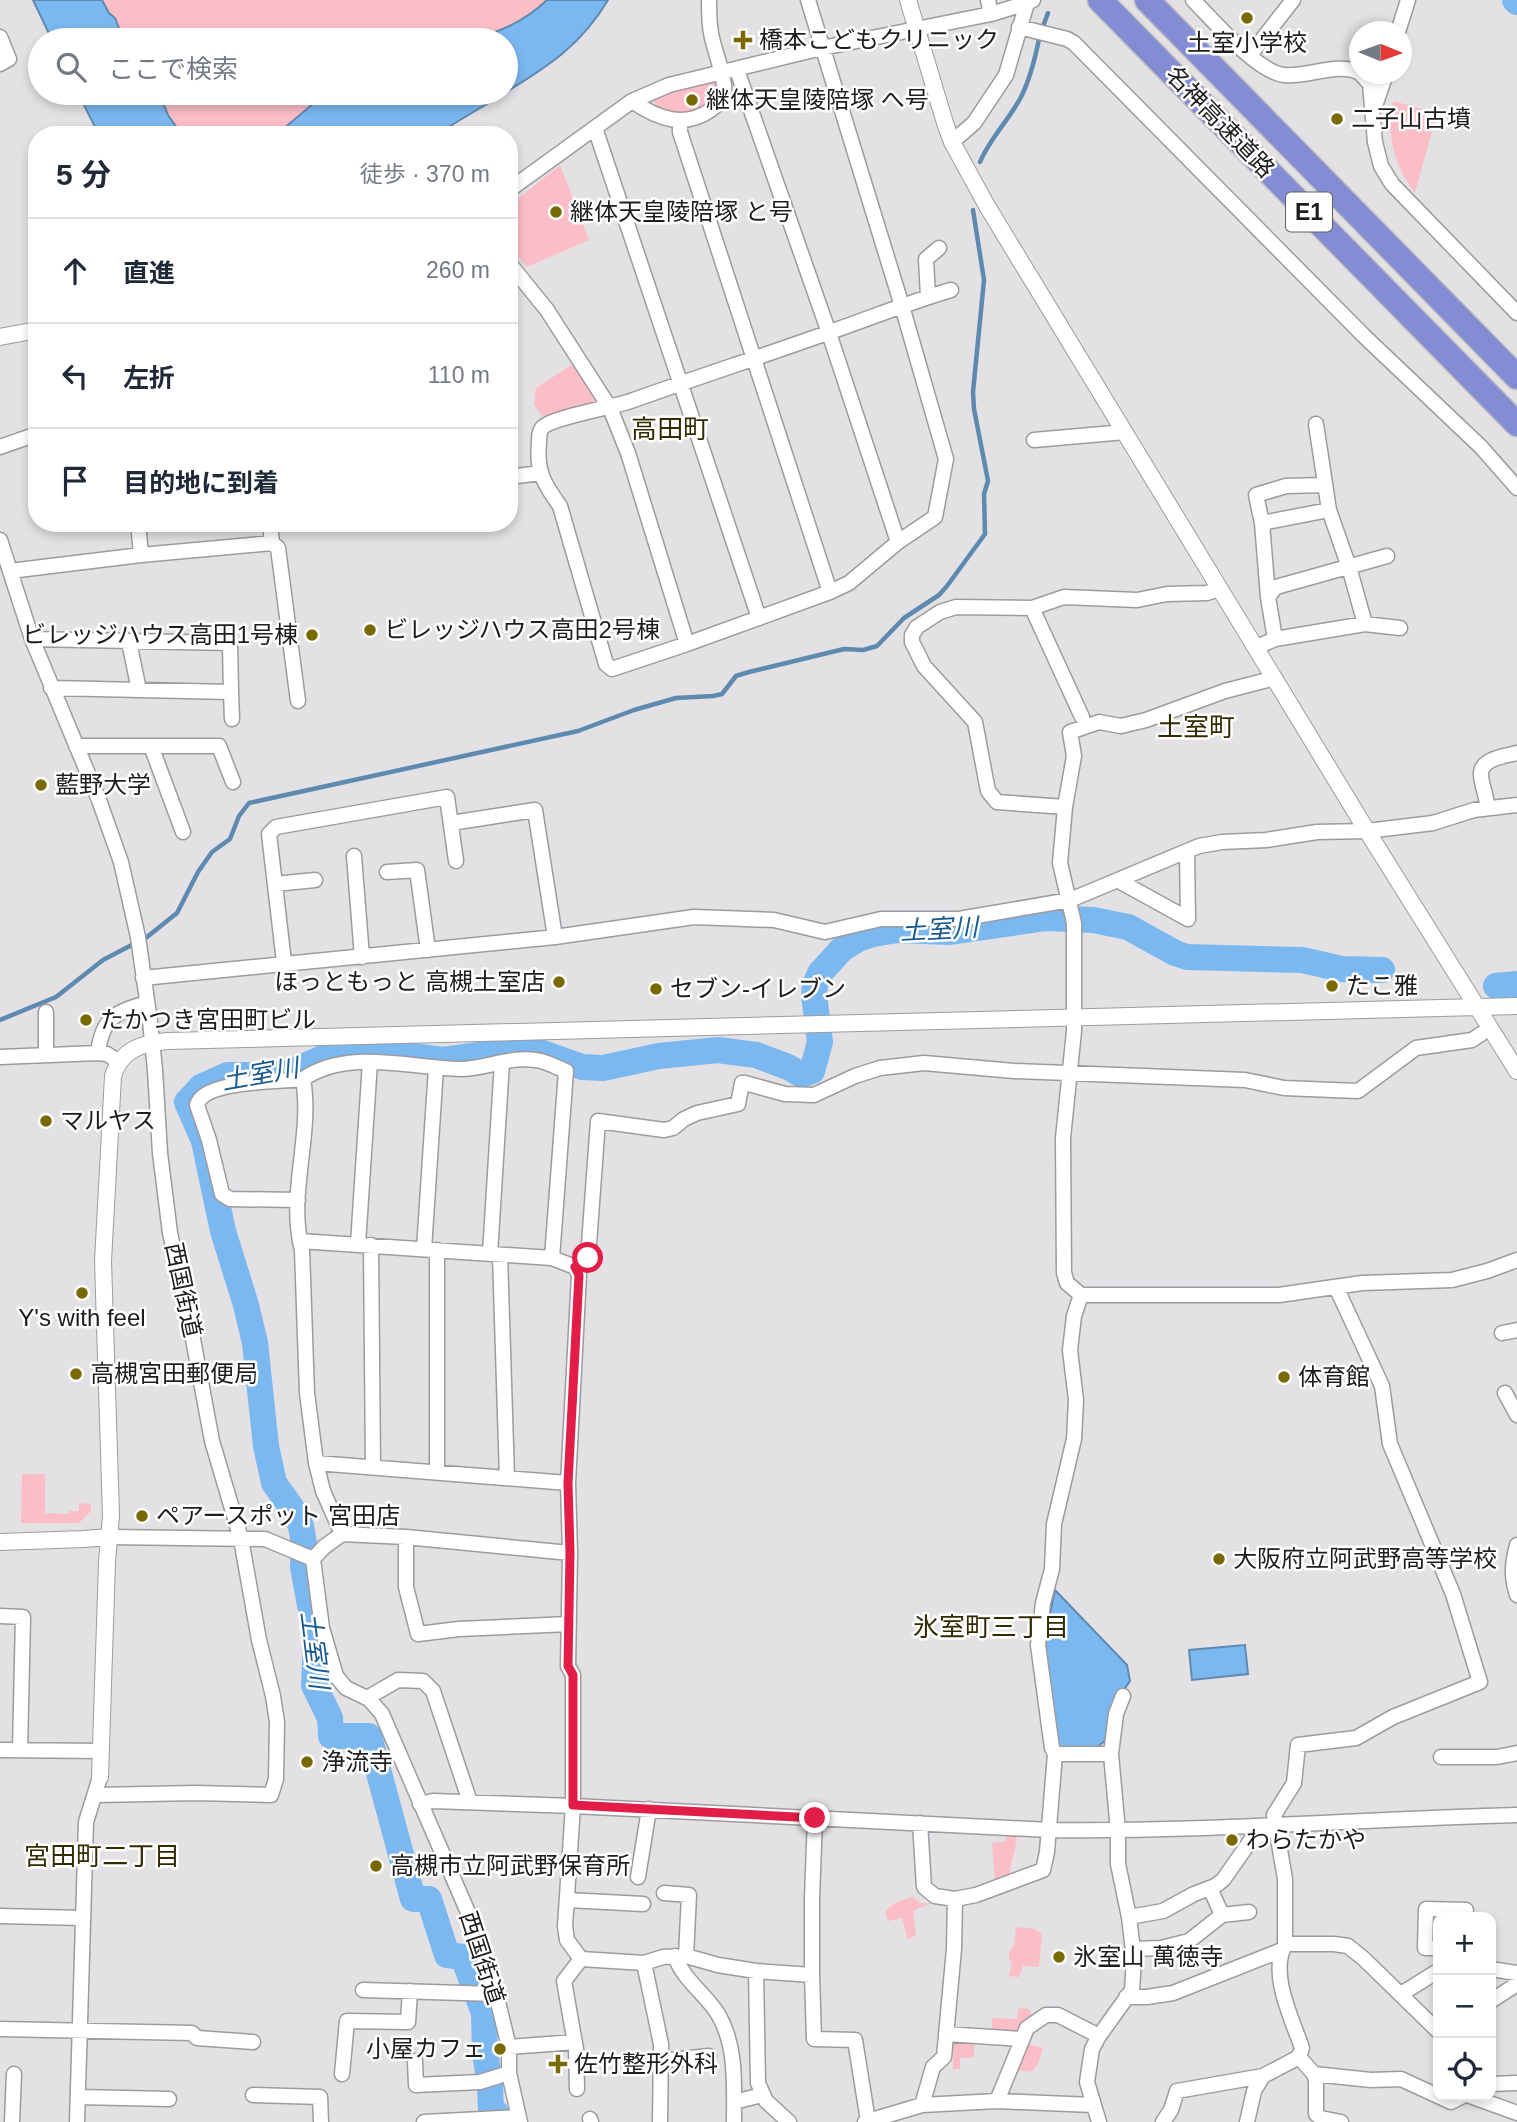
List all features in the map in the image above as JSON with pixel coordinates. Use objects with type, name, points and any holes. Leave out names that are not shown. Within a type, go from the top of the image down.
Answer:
[{"type":"highway","name":"名神高速道路","points":[[1100,0],[1517,424]]},
{"type":"highway","name":"名神高速道路","points":[[1147,0],[1517,377]]},
{"type":"street","points":[[632,101],[647,112],[662,118],[680,120],[700,118],[720,103],[725,89],[711,32],[709,0]]},
{"type":"street","points":[[808,0],[902,306],[946,459],[935,517],[898,542],[849,583],[830,593],[612,668],[606,664],[560,506],[544,484],[540,473],[540,430],[548,422],[610,408],[829,333],[902,306],[928,297],[951,290]]},
{"type":"street","points":[[908,0],[952,142],[986,205],[1367,831],[1517,1071]]},
{"type":"street","points":[[1193,0],[1250,55],[1273,72],[1296,76],[1324,70],[1349,70]]},
{"type":"street","points":[[1250,55],[1293,0]]},
{"type":"street","points":[[1401,21],[1408,0]]},
{"type":"street","points":[[518,184],[632,101],[668,85],[822,48],[916,29],[990,7],[1031,1],[1006,75],[974,123],[952,142]]},
{"type":"street","points":[[1022,28],[1067,39],[1074,44],[1364,336],[1480,447],[1517,488]]},
{"type":"street","points":[[0,37],[9,59],[0,64]]},
{"type":"street","points":[[737,70],[829,333],[898,542]]},
{"type":"street","points":[[1370,84],[1375,142],[1381,166],[1392,184],[1517,313]]},
{"type":"street","points":[[1373,110],[1382,84]]},
{"type":"street","points":[[680,120],[680,132],[830,593]]},
{"type":"street","points":[[595,128],[759,618]]},
{"type":"street","points":[[928,297],[926,259],[939,248]]},
{"type":"street","points":[[518,274],[547,310],[610,408],[628,453],[687,644]]},
{"type":"street","points":[[0,337],[28,332]]},
{"type":"street","points":[[1316,424],[1329,510],[1365,624]]},
{"type":"street","points":[[1034,440],[1125,432]]},
{"type":"street","points":[[0,447],[28,437]]},
{"type":"street","points":[[518,476],[540,473]]},
{"type":"street","points":[[1275,639],[1262,523],[1256,495],[1286,486],[1324,485]]},
{"type":"street","points":[[1262,523],[1329,510]]},
{"type":"street","points":[[139,532],[141,555]]},
{"type":"street","points":[[271,532],[272,543],[278,548],[298,701]]},
{"type":"street","name":"西国街道","points":[[0,540],[32,639],[99,800],[121,862],[138,937],[147,1003],[167,1216],[212,1441],[241,1539],[277,1722],[276,1779],[271,1795],[196,1793],[96,1796]]},
{"type":"street","points":[[10,571],[272,543]]},
{"type":"street","points":[[1269,597],[1276,587],[1387,556]]},
{"type":"street","points":[[1065,807],[997,802],[993,799],[988,791],[975,722],[923,666],[912,642],[912,635],[917,627],[952,607],[1032,608],[1064,597],[1137,600],[1167,594],[1207,593],[1219,589]]},
{"type":"street","points":[[1032,608],[1082,717]]},
{"type":"street","points":[[1257,647],[1275,639],[1365,624],[1400,628]]},
{"type":"street","points":[[32,639],[229,643],[232,719]]},
{"type":"street","points":[[129,642],[139,690]]},
{"type":"street","points":[[1275,678],[1225,691],[1146,720],[1121,726],[1099,722],[1070,732],[1074,757],[1065,807],[1060,863],[1074,923],[1074,1017],[1063,1138],[1064,1273],[1067,1283],[1081,1295],[1279,1295],[1362,1283],[1452,1280],[1517,1260]]},
{"type":"street","points":[[51,688],[231,692]]},
{"type":"street","points":[[76,746],[219,746],[233,782]]},
{"type":"street","points":[[151,746],[183,832]]},
{"type":"street","points":[[1487,807],[1481,773],[1484,765],[1517,753]]},
{"type":"street","points":[[284,962],[269,834],[276,827],[447,797],[456,861]]},
{"type":"street","points":[[143,978],[555,937],[694,917],[775,920],[825,932],[881,919],[959,919],[1070,900],[1199,846],[1317,832],[1367,831],[1433,823],[1487,807],[1517,805]]},
{"type":"street","points":[[451,823],[535,810],[555,937]]},
{"type":"street","points":[[1119,881],[1188,919],[1187,851]]},
{"type":"street","points":[[354,856],[362,957]]},
{"type":"street","points":[[387,872],[417,870],[428,950]]},
{"type":"street","points":[[275,884],[315,880]]},
{"type":"street","points":[[98,1053],[108,1020],[128,1008],[147,1003]]},
{"type":"street","points":[[77,2122],[86,1822],[100,1777],[111,1516],[103,1261],[112,1086],[119,1062],[134,1048],[152,1042],[502,1031],[1517,1006]]},
{"type":"street","points":[[46,1012],[46,1055]]},
{"type":"street","points":[[575,1267],[588,1258],[598,1121],[664,1130],[673,1128],[697,1113],[738,1104],[742,1083],[785,1094],[814,1095],[880,1068],[924,1063],[1014,1071],[1245,1080],[1284,1088],[1358,1091],[1416,1048],[1472,1040],[1481,1034]]},
{"type":"street","points":[[0,1057],[98,1053],[107,1054],[119,1062]]},
{"type":"street","points":[[298,1200],[230,1199],[222,1194],[197,1105],[202,1095],[227,1085],[303,1079],[317,1069],[338,1065],[391,1062],[436,1068],[478,1068],[502,1062],[540,1060],[566,1071],[552,1258]]},
{"type":"street","points":[[370,1062],[364,1245],[373,1467]]},
{"type":"street","points":[[502,1062],[495,1254],[507,1478]]},
{"type":"street","points":[[436,1068],[431,1249],[437,1472]]},
{"type":"street","points":[[303,1079],[306,1098],[298,1200],[307,1393],[316,1463],[323,1491],[342,1534]]},
{"type":"street","points":[[300,1241],[552,1258],[575,1267],[579,1275],[568,1483],[568,1666],[573,1675],[573,1805],[565,1926],[568,1940],[581,1959]]},
{"type":"street","points":[[1163,2122],[1171,2110],[1177,2091],[1263,2076],[1299,2057],[1302,2048],[1279,1971],[1284,1947],[1285,1879],[1275,1815],[1294,1783],[1298,1745],[1356,1738],[1393,1717],[1480,1682],[1453,1594],[1390,1444],[1381,1386],[1336,1287]]},
{"type":"street","points":[[920,1823],[924,1887],[935,1896],[955,1899],[976,1895],[1043,1870],[1048,1852],[1055,1754],[1038,1645],[1043,1602],[1052,1569],[1054,1524],[1074,1439],[1076,1400],[1070,1350],[1072,1328],[1081,1295]]},
{"type":"street","points":[[1502,1333],[1517,1330]]},
{"type":"street","points":[[1505,1393],[1517,1415]]},
{"type":"street","points":[[316,1463],[568,1483]]},
{"type":"street","points":[[0,1542],[110,1536],[265,1539],[313,1559],[342,1534],[406,1537],[570,1553]]},
{"type":"street","points":[[406,1537],[406,1587],[418,1634],[459,1629],[569,1624]]},
{"type":"street","points":[[1517,1545],[1511,1565],[1517,1595]]},
{"type":"street","name":"西国街道","points":[[313,1559],[322,1629],[336,1676],[346,1688],[367,1698],[385,1718],[470,1917],[496,1994],[509,2047],[509,2073],[519,2119]]},
{"type":"street","points":[[0,1616],[23,1617],[20,1750]]},
{"type":"street","points":[[367,1698],[398,1680],[423,1681],[433,1691],[470,1802]]},
{"type":"street","points":[[1098,2122],[1087,2082],[1093,2049],[1099,2036],[1132,1990],[1134,1959],[1118,1864],[1111,1754],[1116,1714],[1123,1696]]},
{"type":"street","points":[[0,1750],[101,1751]]},
{"type":"street","points":[[1441,1757],[1497,1757],[1517,1753]]},
{"type":"street","points":[[1055,1754],[1111,1754]]},
{"type":"street","points":[[420,1804],[433,1801],[573,1805],[1049,1830],[1118,1831],[1517,1815]]},
{"type":"street","points":[[638,1877],[649,1810]]},
{"type":"street","points":[[815,1818],[812,1898],[814,2039],[855,2040],[867,2122],[932,2103],[997,2101],[1093,2105]]},
{"type":"street","points":[[1129,1917],[1163,1911],[1223,1880],[1251,1840],[1276,1826]]},
{"type":"street","points":[[1210,1888],[1222,1915]]},
{"type":"street","points":[[664,1893],[690,1895],[681,1956],[684,1975],[700,1990],[718,2014],[723,2026],[732,2056],[734,2122]]},
{"type":"street","points":[[922,2105],[933,2067],[944,2057],[954,1948],[955,1899]]},
{"type":"street","points":[[568,1900],[643,1904]]},
{"type":"street","points":[[1433,1948],[1425,1948],[1426,1909],[1466,1910]]},
{"type":"street","points":[[1133,1949],[1161,1948],[1189,1941],[1222,1915],[1249,1912]]},
{"type":"street","points":[[0,1916],[83,1918]]},
{"type":"street","points":[[1126,1997],[1173,1993],[1284,1947],[1334,1944],[1348,1947],[1364,1959],[1433,2026]]},
{"type":"street","points":[[581,1959],[644,1963],[663,1956],[681,1956],[756,1971],[813,1975]]},
{"type":"street","points":[[577,2089],[575,2042],[564,1981],[581,1959]]},
{"type":"street","points":[[644,1963],[661,2044],[660,2122]]},
{"type":"street","points":[[1496,1970],[1516,1972]]},
{"type":"street","points":[[756,1971],[757,2076],[762,2095],[789,2122]]},
{"type":"street","points":[[1496,1995],[1516,1972]]},
{"type":"street","points":[[1401,1994],[1433,1974]]},
{"type":"street","points":[[363,1990],[496,1994]]},
{"type":"street","points":[[342,2074],[347,2021],[408,2022],[410,1991]]},
{"type":"street","points":[[997,2101],[1027,2028],[1046,2015],[1058,2015],[1099,2036]]},
{"type":"street","points":[[0,2029],[192,2033],[197,2038],[253,2042]]},
{"type":"street","points":[[946,2034],[1022,2039]]},
{"type":"street","points":[[509,2047],[575,2042]]},
{"type":"street","points":[[661,2062],[709,2056]]},
{"type":"street","points":[[1299,2057],[1314,2074],[1316,2114],[1321,2118],[1341,2122]]},
{"type":"street","points":[[415,2060],[416,2085],[480,2082],[509,2073]]},
{"type":"street","points":[[12,2122],[14,2074]]},
{"type":"street","points":[[1314,2074],[1371,2080],[1401,2079],[1433,2094]]},
{"type":"street","points":[[1247,2122],[1254,2091],[1263,2076]]},
{"type":"street","points":[[1496,2084],[1517,2083]]},
{"type":"street","points":[[253,2095],[320,2097],[321,2122]]},
{"type":"street","points":[[734,2102],[762,2095]]},
{"type":"street","points":[[78,2097],[169,2099]]},
{"type":"street","points":[[1485,2101],[1517,2113]]},
{"type":"street","points":[[424,2122],[519,2119]]},
{"type":"shaded area","points":[[102,0],[547,0],[530,14],[504,28],[119,28],[115,18]]},
{"type":"shaded area","points":[[716,79],[718,95],[705,106],[687,113],[663,113],[652,100],[670,89]]},
{"type":"shaded area","points":[[1393,101],[1437,113],[1415,193],[1397,161],[1391,138]]},
{"type":"shaded area","points":[[164,105],[312,105],[287,126],[176,126]]},
{"type":"shaded area","points":[[560,165],[589,240],[527,267],[518,256],[518,199]]},
{"type":"shaded area","points":[[573,364],[600,404],[542,416],[534,405],[536,388]]},
{"type":"shaded area","points":[[22,1474],[45,1474],[45,1513],[68,1514],[69,1511],[79,1511],[79,1503],[91,1504],[91,1511],[79,1523],[21,1523]]},
{"type":"shaded area","points":[[1007,1834],[1017,1835],[1009,1876],[995,1881],[992,1843],[1006,1841]]},
{"type":"shaded area","points":[[914,1897],[920,1903],[931,1903],[913,1911],[916,1935],[908,1940],[902,1918],[888,1921],[885,1912],[894,1904]]},
{"type":"shaded area","points":[[1016,1927],[1035,1929],[1042,1934],[1039,1967],[1023,1966],[1019,1977],[1009,1976],[1012,1964],[1009,1952],[1014,1946]]},
{"type":"shaded area","points":[[1018,2008],[1029,2009],[1032,2016],[1019,2033],[992,2031],[992,2018],[1017,2019]]},
{"type":"shaded area","points":[[953,2041],[974,2042],[974,2057],[960,2058],[960,2069],[953,2069]]},
{"type":"shaded area","points":[[1026,2044],[1043,2048],[1038,2064],[1032,2072],[1015,2070]]},
{"type":"water","points":[[33,0],[102,0],[119,28],[46,28]]},
{"type":"water","points":[[547,0],[608,0],[576,42],[518,84],[518,28],[504,28],[530,14]]},
{"type":"water","points":[[84,105],[164,105],[176,126],[94,126]]},
{"type":"water","points":[[312,105],[485,105],[450,126],[287,126]]},
{"type":"water","points":[[1055,1590],[1127,1665],[1130,1681],[1112,1707],[1105,1741],[1093,1750],[1057,1750],[1044,1643]]},
{"type":"water","points":[[1245,1645],[1248,1674],[1192,1680],[1189,1650]]},
{"type":"waterway","points":[[1042,29],[1048,13]]},
{"type":"waterway","points":[[980,162],[1021,97],[1032,69],[1039,39]]},
{"type":"waterway","points":[[0,1020],[56,997],[103,960],[147,937],[177,913],[198,872],[212,852],[230,839],[239,816],[249,803],[578,731],[676,698],[722,694],[736,676],[844,649],[863,650],[877,646],[904,618],[939,595],[985,534],[984,494],[988,481],[973,392],[984,280],[973,210]]},
{"type":"waterway","name":"土室川","points":[[498,2122],[496,2113],[491,2110],[484,2013],[463,1957],[447,1955],[429,1899],[413,1899],[369,1736],[331,1736],[330,1718],[314,1685],[316,1638],[303,1567],[304,1544],[301,1526],[296,1514],[274,1483],[266,1446],[255,1343],[223,1231],[204,1141],[187,1102],[201,1087],[228,1075],[277,1075],[323,1058],[349,1054],[398,1054],[443,1060],[508,1051],[537,1051],[582,1067],[603,1068],[659,1056],[718,1050],[756,1055],[802,1075],[812,1071],[820,1042],[814,995],[820,973],[842,949],[858,939],[898,930],[950,932],[1046,918],[1093,920],[1128,927],[1187,957],[1302,960],[1342,969],[1382,970]]},
{"type":"waterway","name":"土室川","points":[[1496,986],[1517,984]]},
{"type":"place","name":"土室小学校","points":[[1247,18]]},
{"type":"place","name":"橋本こどもクリニック","points":[[743,40]]},
{"type":"place","name":"継体天皇陵陪塚 へ号","points":[[692,100]]},
{"type":"place","name":"二子山古墳","points":[[1337,119]]},
{"type":"place","name":"継体天皇陵陪塚 と号","points":[[556,212]]},
{"type":"place","name":"ビレッジハウス高田2号棟","points":[[370,630]]},
{"type":"place","name":"ビレッジハウス高田1号棟","points":[[312,635]]},
{"type":"place","name":"藍野大学","points":[[41,785]]},
{"type":"place","name":"ほっともっと 高槻土室店","points":[[559,982]]},
{"type":"place","name":"たこ雅","points":[[1332,986]]},
{"type":"place","name":"セブン-イレブン","points":[[656,989]]},
{"type":"place","name":"たかつき宮田町ビル","points":[[86,1020]]},
{"type":"place","name":"マルヤス","points":[[46,1121]]},
{"type":"place","name":"Y's with feel","points":[[82,1293]]},
{"type":"place","name":"高槻宮田郵便局","points":[[76,1374]]},
{"type":"place","name":"体育館","points":[[1284,1377]]},
{"type":"place","name":"ペアースポット 宮田店","points":[[142,1516]]},
{"type":"place","name":"大阪府立阿武野高等学校","points":[[1219,1559]]},
{"type":"place","name":"浄流寺","points":[[307,1762]]},
{"type":"place","name":"わらたかや","points":[[1232,1840]]},
{"type":"place","name":"高槻市立阿武野保育所","points":[[376,1866]]},
{"type":"place","name":"氷室山 萬徳寺","points":[[1059,1957]]},
{"type":"place","name":"小屋カフェ","points":[[500,2049]]},
{"type":"place","name":"佐竹整形外科","points":[[558,2064]]},
{"type":"district","name":"高田町","points":[[670,429]]},
{"type":"district","name":"土室町","points":[[1196,727]]},
{"type":"district","name":"氷室町三丁目","points":[[991,1627]]},
{"type":"district","name":"宮田町二丁目","points":[[102,1856]]},
{"type":"route","points":[[588,1258],[575,1267],[579,1275],[568,1483],[568,1666],[573,1675],[573,1805],[815,1818]]}]
